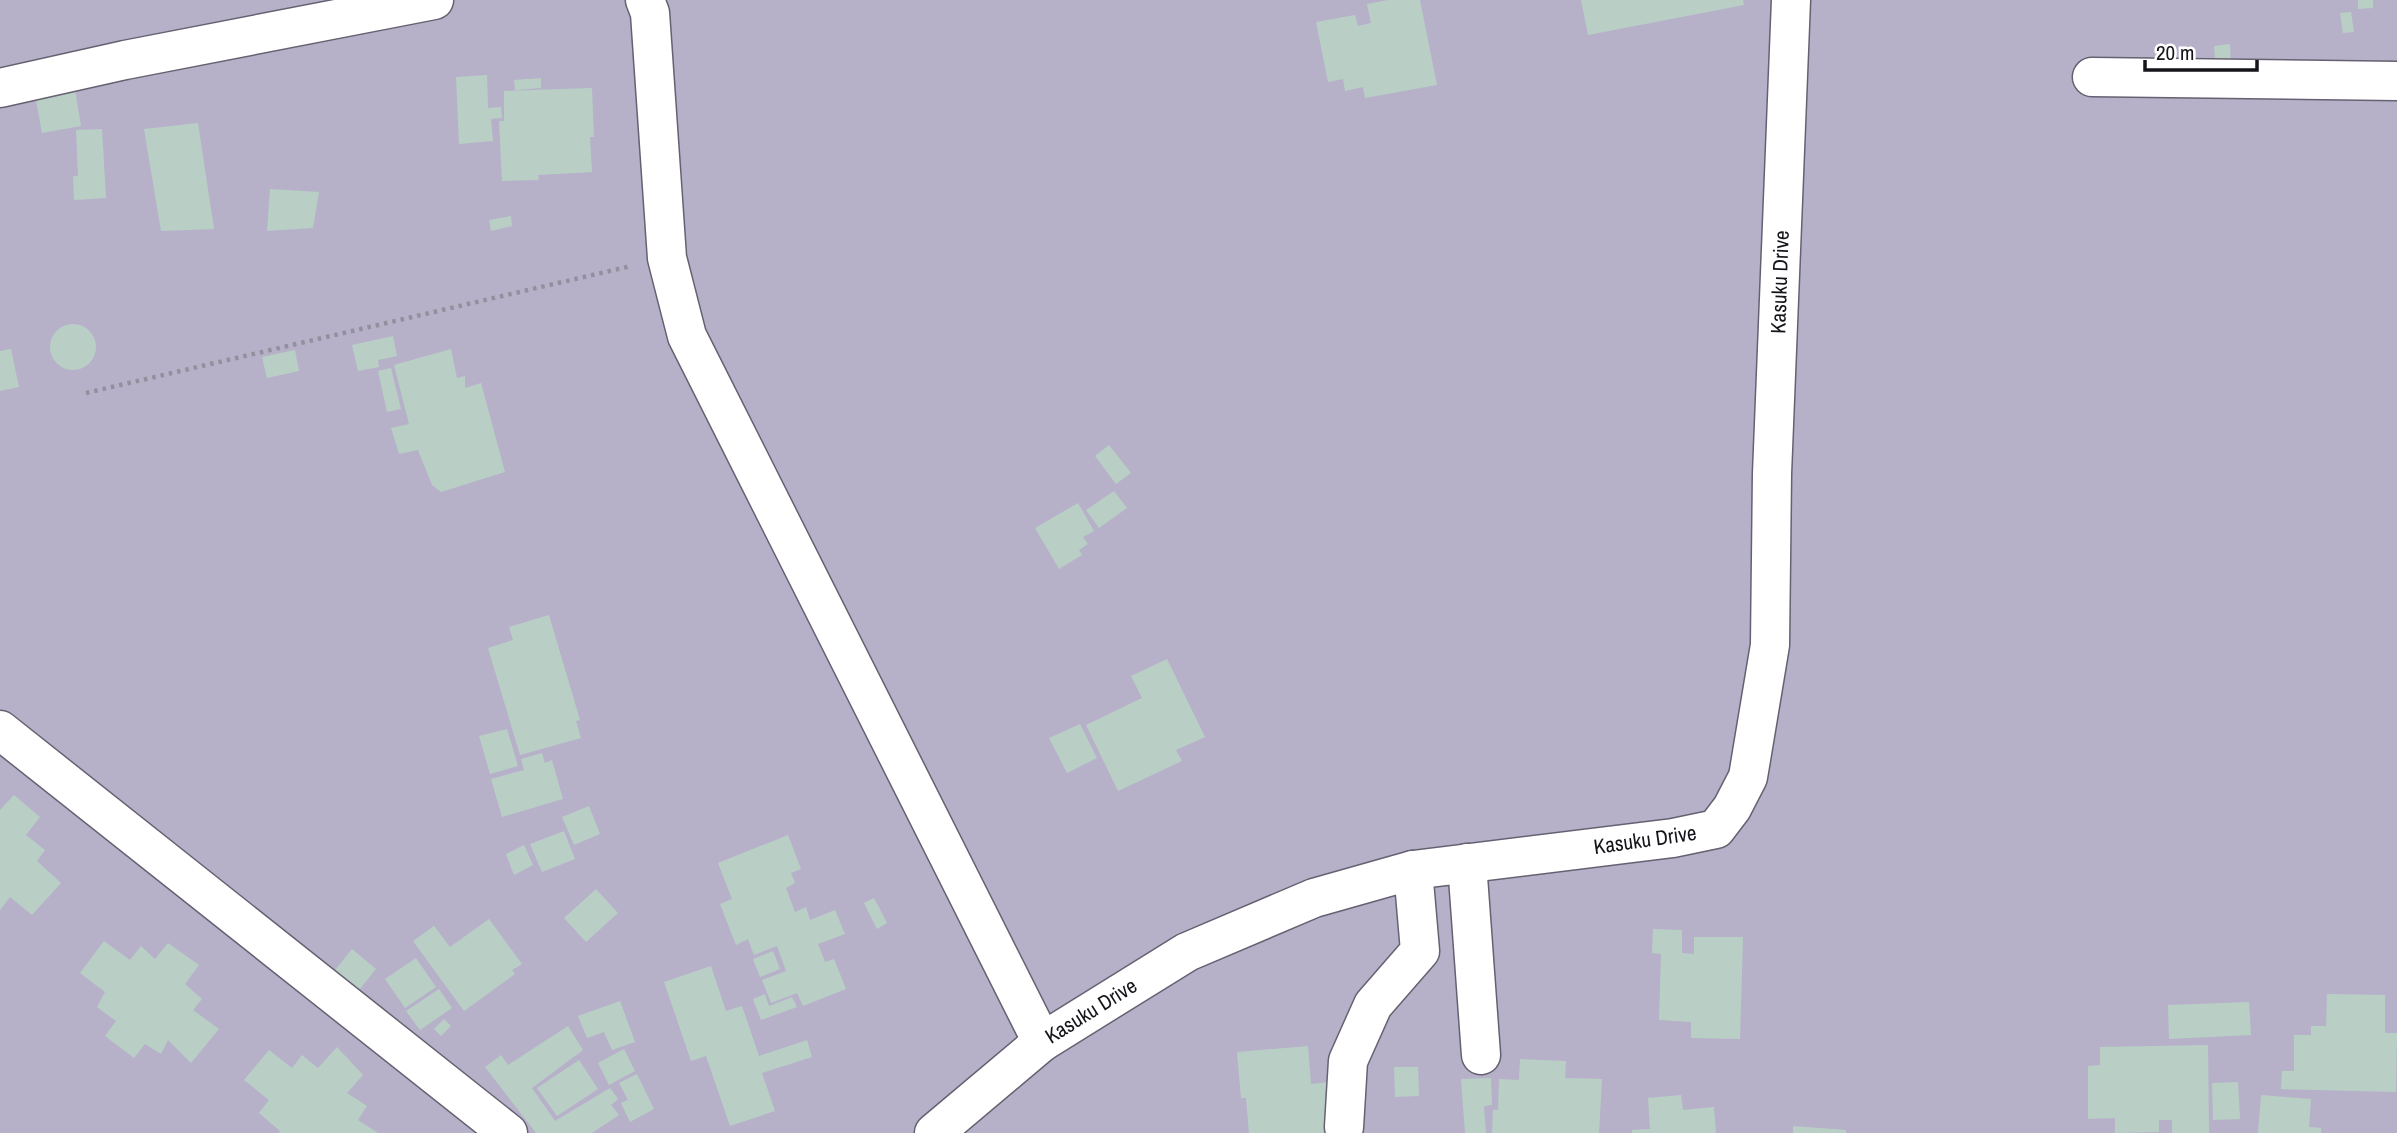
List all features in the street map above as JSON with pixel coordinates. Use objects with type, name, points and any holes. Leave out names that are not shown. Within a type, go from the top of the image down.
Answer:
[{"type":"street","points":[[0,88],[125,60],[434,0]]},
{"type":"street","points":[[645,0],[650,13],[667,258],[687,336],[1042,1042]]},
{"type":"street","name":"Kasuku Drive","points":[[934,1133],[1042,1042],[1186,951],[1314,898],[1413,870],[1673,838],[1716,829],[1732,808],[1748,777],[1770,645],[1772,474],[1791,0]]},
{"type":"street","points":[[2092,77],[2397,81]]},
{"type":"street","points":[[0,730],[508,1133]]},
{"type":"street","points":[[1467,863],[1481,1055]]},
{"type":"street","points":[[1344,1127],[1348,1061],[1373,1005],[1420,951],[1413,870]]},
{"type":"path","points":[[86,393],[667,258]]},
{"type":"shaded area","points":[[0,0],[2397,0],[2397,1133],[0,1133]]},
{"type":"building","points":[[1388,0],[1420,0],[1437,85],[1365,98],[1363,87],[1345,91],[1343,79],[1328,82],[1316,22],[1355,15],[1358,26],[1371,23],[1367,4]]},
{"type":"building","points":[[1581,0],[1743,0],[1744,5],[1588,35]]},
{"type":"building","points":[[2358,0],[2373,0],[2373,8],[2358,9]]},
{"type":"building","points":[[2351,12],[2354,32],[2343,33],[2340,13]]},
{"type":"building","points":[[2230,44],[2231,70],[2216,71],[2214,46]]},
{"type":"building","points":[[487,75],[488,108],[501,107],[502,118],[491,119],[493,141],[459,144],[456,77]]},
{"type":"building","points":[[541,78],[541,88],[515,90],[514,80]]},
{"type":"building","points":[[592,88],[592,172],[538,175],[539,180],[502,181],[499,121],[504,121],[504,91]]},
{"type":"building","points":[[75,89],[81,126],[42,133],[35,95]]},
{"type":"building","points":[[198,123],[214,229],[161,231],[144,129]]},
{"type":"building","points":[[102,129],[106,198],[74,200],[73,176],[78,176],[76,130]]},
{"type":"building","points":[[270,189],[319,192],[313,228],[267,231]]},
{"type":"building","points":[[511,216],[512,226],[491,231],[489,220]]},
{"type":"building","points":[[73,324],[89,331],[96,347],[89,363],[73,370],[57,363],[50,347],[57,331]]},
{"type":"building","points":[[393,336],[397,356],[378,360],[379,367],[358,371],[352,345]]},
{"type":"building","points":[[11,349],[19,387],[0,391],[0,351]]},
{"type":"building","points":[[451,349],[457,378],[465,376],[465,388],[481,383],[505,472],[441,492],[432,485],[418,450],[399,454],[391,428],[409,424],[394,365]]},
{"type":"building","points":[[295,350],[299,371],[267,378],[262,357]]},
{"type":"building","points":[[391,368],[401,409],[387,412],[378,371]]},
{"type":"building","points":[[1109,445],[1131,473],[1116,484],[1095,456]]},
{"type":"building","points":[[1114,491],[1127,508],[1099,528],[1086,510]]},
{"type":"building","points":[[1078,503],[1094,531],[1083,537],[1088,544],[1079,550],[1082,555],[1059,569],[1035,528]]},
{"type":"building","points":[[549,615],[580,720],[576,721],[581,738],[520,755],[488,648],[513,640],[509,627]]},
{"type":"building","points":[[1167,659],[1205,737],[1176,750],[1182,761],[1118,791],[1086,725],[1142,698],[1131,676]]},
{"type":"building","points":[[1080,724],[1097,758],[1067,773],[1049,738]]},
{"type":"building","points":[[507,729],[518,766],[490,774],[479,736]]},
{"type":"building","points":[[542,753],[545,763],[552,760],[563,799],[502,817],[491,779],[524,770],[521,759]]},
{"type":"building","points":[[14,795],[40,817],[26,835],[45,850],[37,861],[61,883],[32,915],[10,897],[0,910],[0,810]]},
{"type":"building","points":[[589,806],[600,834],[574,845],[562,817]]},
{"type":"building","points":[[564,831],[575,859],[542,872],[530,844]]},
{"type":"building","points":[[788,835],[801,869],[791,873],[795,883],[786,888],[795,912],[806,907],[810,920],[835,910],[845,934],[818,944],[825,962],[834,959],[846,989],[803,1006],[797,993],[771,1003],[762,980],[786,971],[777,946],[754,955],[748,939],[736,945],[720,904],[732,899],[718,863]]},
{"type":"building","points":[[524,845],[533,865],[514,875],[506,854]]},
{"type":"building","points":[[596,889],[618,913],[586,942],[564,918]]},
{"type":"building","points":[[874,898],[887,923],[877,929],[864,903]]},
{"type":"building","points":[[489,919],[522,964],[512,970],[515,974],[464,1011],[413,941],[434,926],[450,947]]},
{"type":"building","points":[[1653,929],[1682,930],[1682,953],[1694,954],[1694,937],[1743,937],[1740,1039],[1691,1038],[1691,1022],[1659,1020],[1661,954],[1652,953]]},
{"type":"building","points":[[104,941],[130,960],[141,946],[155,959],[168,943],[199,965],[185,984],[202,999],[193,1010],[219,1029],[191,1063],[168,1040],[161,1054],[145,1044],[134,1058],[105,1036],[116,1021],[97,1007],[105,992],[80,973]]},
{"type":"building","points":[[352,949],[376,969],[359,990],[335,970]]},
{"type":"building","points":[[773,951],[780,969],[760,977],[753,959]]},
{"type":"building","points":[[416,958],[436,987],[405,1008],[385,979]]},
{"type":"building","points":[[711,966],[726,1011],[742,1006],[759,1056],[807,1040],[812,1057],[762,1073],[775,1111],[730,1126],[706,1056],[691,1061],[664,982]]},
{"type":"building","points":[[439,989],[452,1008],[420,1030],[406,1011]]},
{"type":"building","points":[[765,994],[769,1006],[792,997],[797,1007],[761,1020],[753,999]]},
{"type":"building","points":[[2327,994],[2385,995],[2385,1033],[2397,1033],[2396,1092],[2281,1089],[2282,1071],[2294,1071],[2294,1035],[2311,1035],[2311,1026],[2326,1026]]},
{"type":"building","points":[[620,1001],[635,1042],[612,1050],[604,1032],[587,1038],[578,1016]]},
{"type":"building","points":[[2249,1002],[2251,1035],[2169,1039],[2168,1005]]},
{"type":"building","points":[[444,1019],[451,1026],[441,1036],[434,1029]]},
{"type":"building","points":[[568,1026],[583,1050],[532,1088],[555,1121],[610,1088],[618,1099],[611,1105],[619,1115],[592,1133],[536,1133],[485,1067],[501,1055],[508,1065]]},
{"type":"building","points":[[2208,1045],[2209,1133],[2172,1133],[2172,1120],[2159,1120],[2159,1132],[2115,1133],[2115,1118],[2088,1119],[2088,1066],[2100,1065],[2100,1047]]},
{"type":"building","points":[[1308,1046],[1311,1084],[1329,1082],[1333,1133],[1249,1133],[1246,1098],[1241,1098],[1237,1052]]},
{"type":"building","points":[[337,1047],[363,1075],[347,1093],[367,1106],[358,1120],[378,1133],[279,1133],[280,1131],[259,1113],[269,1100],[244,1080],[269,1050],[292,1068],[302,1055],[318,1068]]},
{"type":"building","points":[[624,1049],[635,1071],[609,1085],[598,1063]]},
{"type":"building","points":[[1520,1059],[1566,1061],[1565,1078],[1602,1079],[1599,1133],[1492,1133],[1493,1110],[1498,1110],[1499,1079],[1519,1080]]},
{"type":"building","points":[[579,1060],[598,1089],[557,1116],[537,1088]]},
{"type":"building","points":[[1394,1067],[1418,1067],[1419,1096],[1395,1097]]},
{"type":"building","points":[[637,1074],[654,1109],[630,1122],[621,1103],[628,1100],[619,1083]]},
{"type":"building","points":[[1491,1078],[1492,1105],[1484,1106],[1486,1133],[1465,1133],[1461,1079]]},
{"type":"building","points":[[2238,1082],[2240,1119],[2213,1120],[2212,1083]]},
{"type":"building","points":[[1681,1095],[1683,1110],[1714,1107],[1716,1133],[1632,1133],[1632,1130],[1650,1129],[1648,1098]]},
{"type":"building","points":[[2261,1095],[2311,1099],[2309,1127],[2321,1128],[2321,1133],[2258,1133]]},
{"type":"building","points":[[1793,1126],[1846,1130],[1846,1133],[1793,1133]]}]
